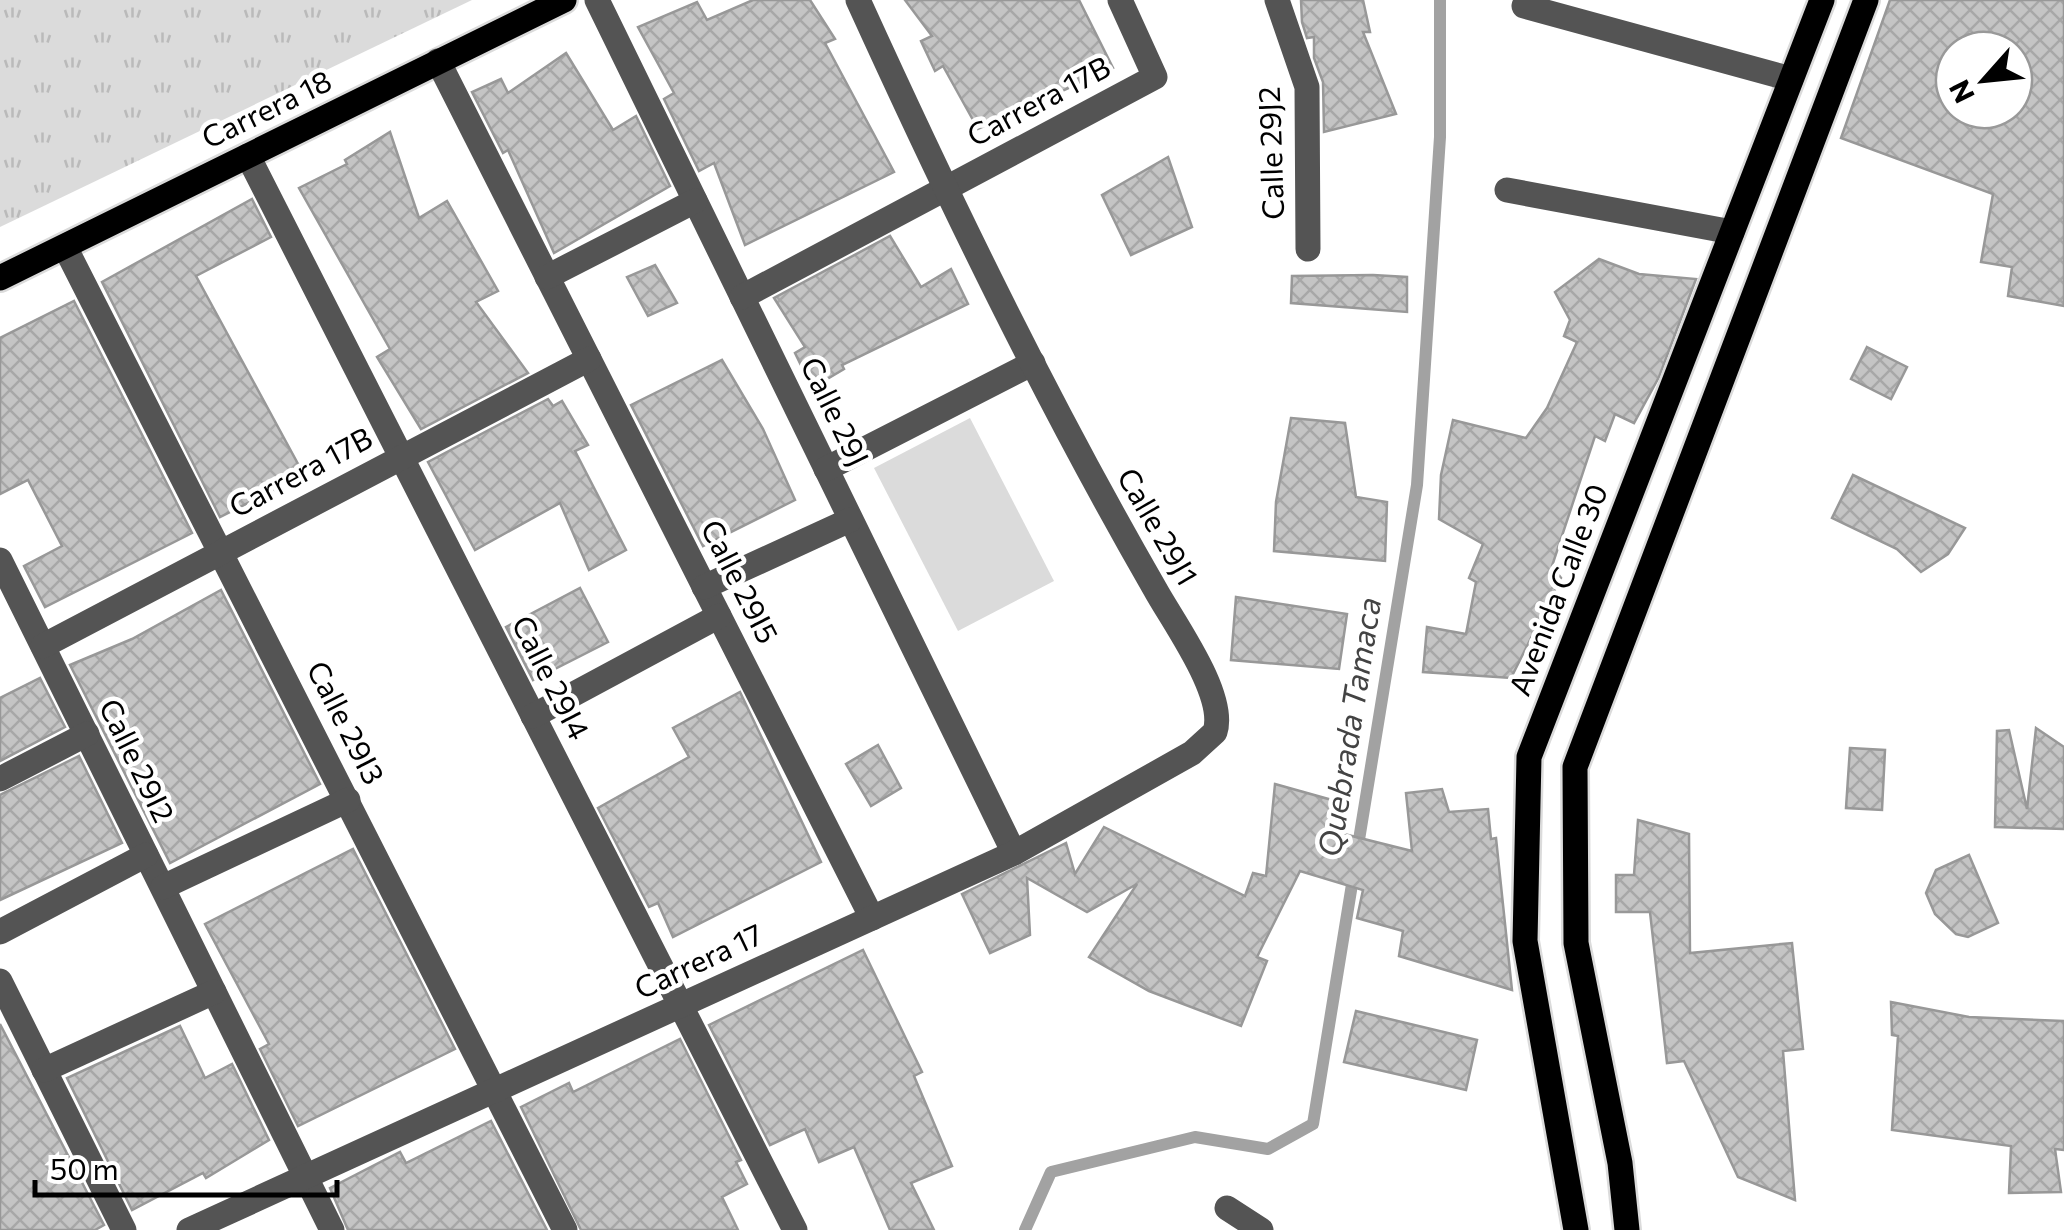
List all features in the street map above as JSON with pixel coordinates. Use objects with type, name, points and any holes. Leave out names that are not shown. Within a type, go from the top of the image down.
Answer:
[{"type":"main road","name":"Carrera 18","points":[[0,278],[564,0]]},
{"type":"main road","name":"Avenida Calle 30","points":[[1576,1230],[1525,940],[1529,756],[1822,0]]},
{"type":"main road","points":[[1628,1230],[1620,1163],[1576,942],[1575,767],[1866,0]]},
{"type":"street","name":"Calle 29J","points":[[597,0],[1014,853]]},
{"type":"street","name":"Calle 29J1","points":[[858,0],[944,190],[1094,484],[1204,675],[1218,724]]},
{"type":"street","name":"Carrera 17B","points":[[742,297],[1155,76],[1120,0]]},
{"type":"street","name":"Calle 29J2","points":[[1277,0],[1307,86],[1308,248]]},
{"type":"street","points":[[1524,6],[1791,80]]},
{"type":"street","name":"Calle 29I5","points":[[438,62],[872,918]]},
{"type":"street","name":"Calle 29I4","points":[[248,156],[795,1230]]},
{"type":"street","points":[[1507,190],[1732,232]]},
{"type":"street","points":[[547,276],[695,201]]},
{"type":"street","name":"Calle 29I3","points":[[64,246],[564,1230]]},
{"type":"street","name":"Carrera 17B","points":[[43,646],[589,359]]},
{"type":"street","points":[[826,470],[1033,364]]},
{"type":"street","points":[[704,586],[850,520]]},
{"type":"street","name":"Calle 29I2","points":[[0,560],[332,1230]]},
{"type":"street","points":[[533,716],[719,616]]},
{"type":"street","name":"Carrera 17","points":[[189,1230],[1014,853],[1192,753],[1218,724]]},
{"type":"street","points":[[0,778],[87,734]]},
{"type":"street","points":[[162,887],[348,800]]},
{"type":"street","points":[[0,932],[146,855]]},
{"type":"street","points":[[0,981],[124,1230]]},
{"type":"street","points":[[44,1070],[214,992]]},
{"type":"street","points":[[1227,1208],[1260,1230]]},
{"type":"green space","points":[[0,0],[472,0],[0,227]]},
{"type":"green space","points":[[970,418],[1054,581],[958,631],[874,468]]},
{"type":"building","points":[[753,0],[810,0],[835,39],[825,43],[894,172],[745,245],[714,163],[699,171],[664,99],[674,93],[638,27],[697,2],[707,20]]},
{"type":"building","points":[[905,0],[1079,0],[1113,68],[978,129],[943,66],[935,71],[921,41],[932,36]]},
{"type":"building","points":[[1301,0],[1363,0],[1370,32],[1363,32],[1396,114],[1324,132],[1323,82],[1314,58],[1314,37],[1307,38],[1302,22]]},
{"type":"building","points":[[1890,0],[2064,0],[2064,306],[2008,296],[2012,267],[1981,262],[1993,194],[1841,138]]},
{"type":"building","points":[[566,53],[613,130],[636,116],[670,186],[554,253],[508,150],[503,153],[472,92],[501,79],[508,93]]},
{"type":"building","points":[[390,132],[419,218],[447,201],[498,291],[476,302],[528,373],[421,429],[377,357],[390,349],[299,188],[347,164],[345,160]]},
{"type":"building","points":[[1168,157],[1192,227],[1131,255],[1102,195]]},
{"type":"building","points":[[252,199],[271,237],[196,276],[304,475],[220,517],[102,282]]},
{"type":"building","points":[[890,236],[921,287],[951,269],[968,304],[842,365],[844,369],[812,388],[795,353],[805,347],[774,298]]},
{"type":"building","points":[[1599,259],[1639,274],[1696,279],[1659,377],[1634,423],[1615,414],[1605,441],[1595,436],[1552,566],[1561,578],[1511,678],[1423,672],[1427,627],[1466,634],[1476,582],[1469,578],[1483,544],[1439,519],[1441,475],[1453,420],[1526,438],[1547,408],[1577,342],[1564,336],[1570,320],[1555,292]]},
{"type":"building","points":[[655,265],[677,303],[648,316],[627,277]]},
{"type":"building","points":[[1292,276],[1407,277],[1407,312],[1291,303]]},
{"type":"building","points":[[74,301],[192,533],[45,607],[24,566],[62,546],[28,480],[0,494],[0,338]]},
{"type":"building","points":[[1867,347],[1907,367],[1891,399],[1851,379]]},
{"type":"building","points":[[722,360],[763,429],[795,500],[703,546],[631,405]]},
{"type":"building","points":[[548,399],[553,406],[562,401],[588,445],[575,451],[626,550],[589,570],[560,503],[475,550],[428,462]]},
{"type":"building","points":[[1291,418],[1345,423],[1356,497],[1387,502],[1385,561],[1274,551],[1276,502]]},
{"type":"building","points":[[1853,475],[1965,528],[1948,554],[1921,572],[1897,549],[1832,518]]},
{"type":"building","points":[[580,588],[608,642],[533,680],[506,627]]},
{"type":"building","points":[[221,590],[320,784],[170,863],[70,665],[132,639]]},
{"type":"building","points":[[1236,597],[1347,614],[1339,669],[1231,660]]},
{"type":"building","points":[[40,678],[65,727],[0,761],[0,698]]},
{"type":"building","points":[[740,692],[821,862],[673,937],[658,903],[649,907],[598,808],[689,757],[673,728]]},
{"type":"building","points":[[2036,728],[2064,747],[2064,829],[1995,827],[1997,731],[2009,730],[2027,809]]},
{"type":"building","points":[[878,745],[901,788],[871,806],[846,764]]},
{"type":"building","points":[[1850,748],[1885,750],[1882,810],[1846,808]]},
{"type":"building","points":[[79,756],[122,843],[0,900],[0,795]]},
{"type":"building","points":[[1275,784],[1339,802],[1332,831],[1412,851],[1406,793],[1442,789],[1449,812],[1488,809],[1491,839],[1496,838],[1512,990],[1399,956],[1403,931],[1357,918],[1363,890],[1300,871],[1257,957],[1267,961],[1241,1026],[1149,991],[1089,957],[1137,884],[1087,912],[1027,878],[1030,935],[990,953],[962,894],[1066,843],[1075,874],[1104,827],[1245,896],[1253,873],[1266,876]]},
{"type":"building","points":[[1638,820],[1689,834],[1690,953],[1792,943],[1803,1049],[1783,1051],[1795,1200],[1738,1177],[1684,1061],[1667,1063],[1650,912],[1616,912],[1616,875],[1634,875]]},
{"type":"building","points":[[353,849],[455,1049],[298,1126],[260,1049],[269,1044],[205,924]]},
{"type":"building","points":[[1969,855],[1998,923],[1968,937],[1956,934],[1935,914],[1926,893],[1936,870]]},
{"type":"building","points":[[863,950],[922,1072],[914,1076],[952,1166],[911,1183],[934,1230],[890,1230],[854,1147],[819,1162],[805,1129],[770,1145],[709,1025]]},
{"type":"building","points":[[1891,1002],[1969,1017],[2064,1021],[2064,1150],[2055,1149],[2061,1192],[2009,1193],[2011,1146],[1892,1130],[1898,1036],[1892,1035]]},
{"type":"building","points":[[1356,1011],[1477,1040],[1466,1090],[1344,1062]]},
{"type":"building","points":[[0,1024],[104,1225],[95,1230],[0,1230]]},
{"type":"building","points":[[180,1026],[205,1078],[232,1064],[269,1140],[206,1178],[203,1173],[132,1210],[67,1078]]},
{"type":"building","points":[[680,1039],[741,1160],[736,1162],[747,1184],[722,1197],[738,1230],[581,1230],[521,1107],[569,1083],[573,1092]]},
{"type":"building","points":[[491,1121],[547,1230],[348,1230],[330,1188],[400,1152],[406,1163]]},
{"type":"waterway","name":"Quebrada Tamaca","points":[[1357,852],[1417,485],[1440,137],[1440,0]]},
{"type":"waterway","name":"Quebrada Tamaca","points":[[1025,1230],[1051,1172],[1195,1137],[1268,1149],[1313,1124],[1354,872]]}]
